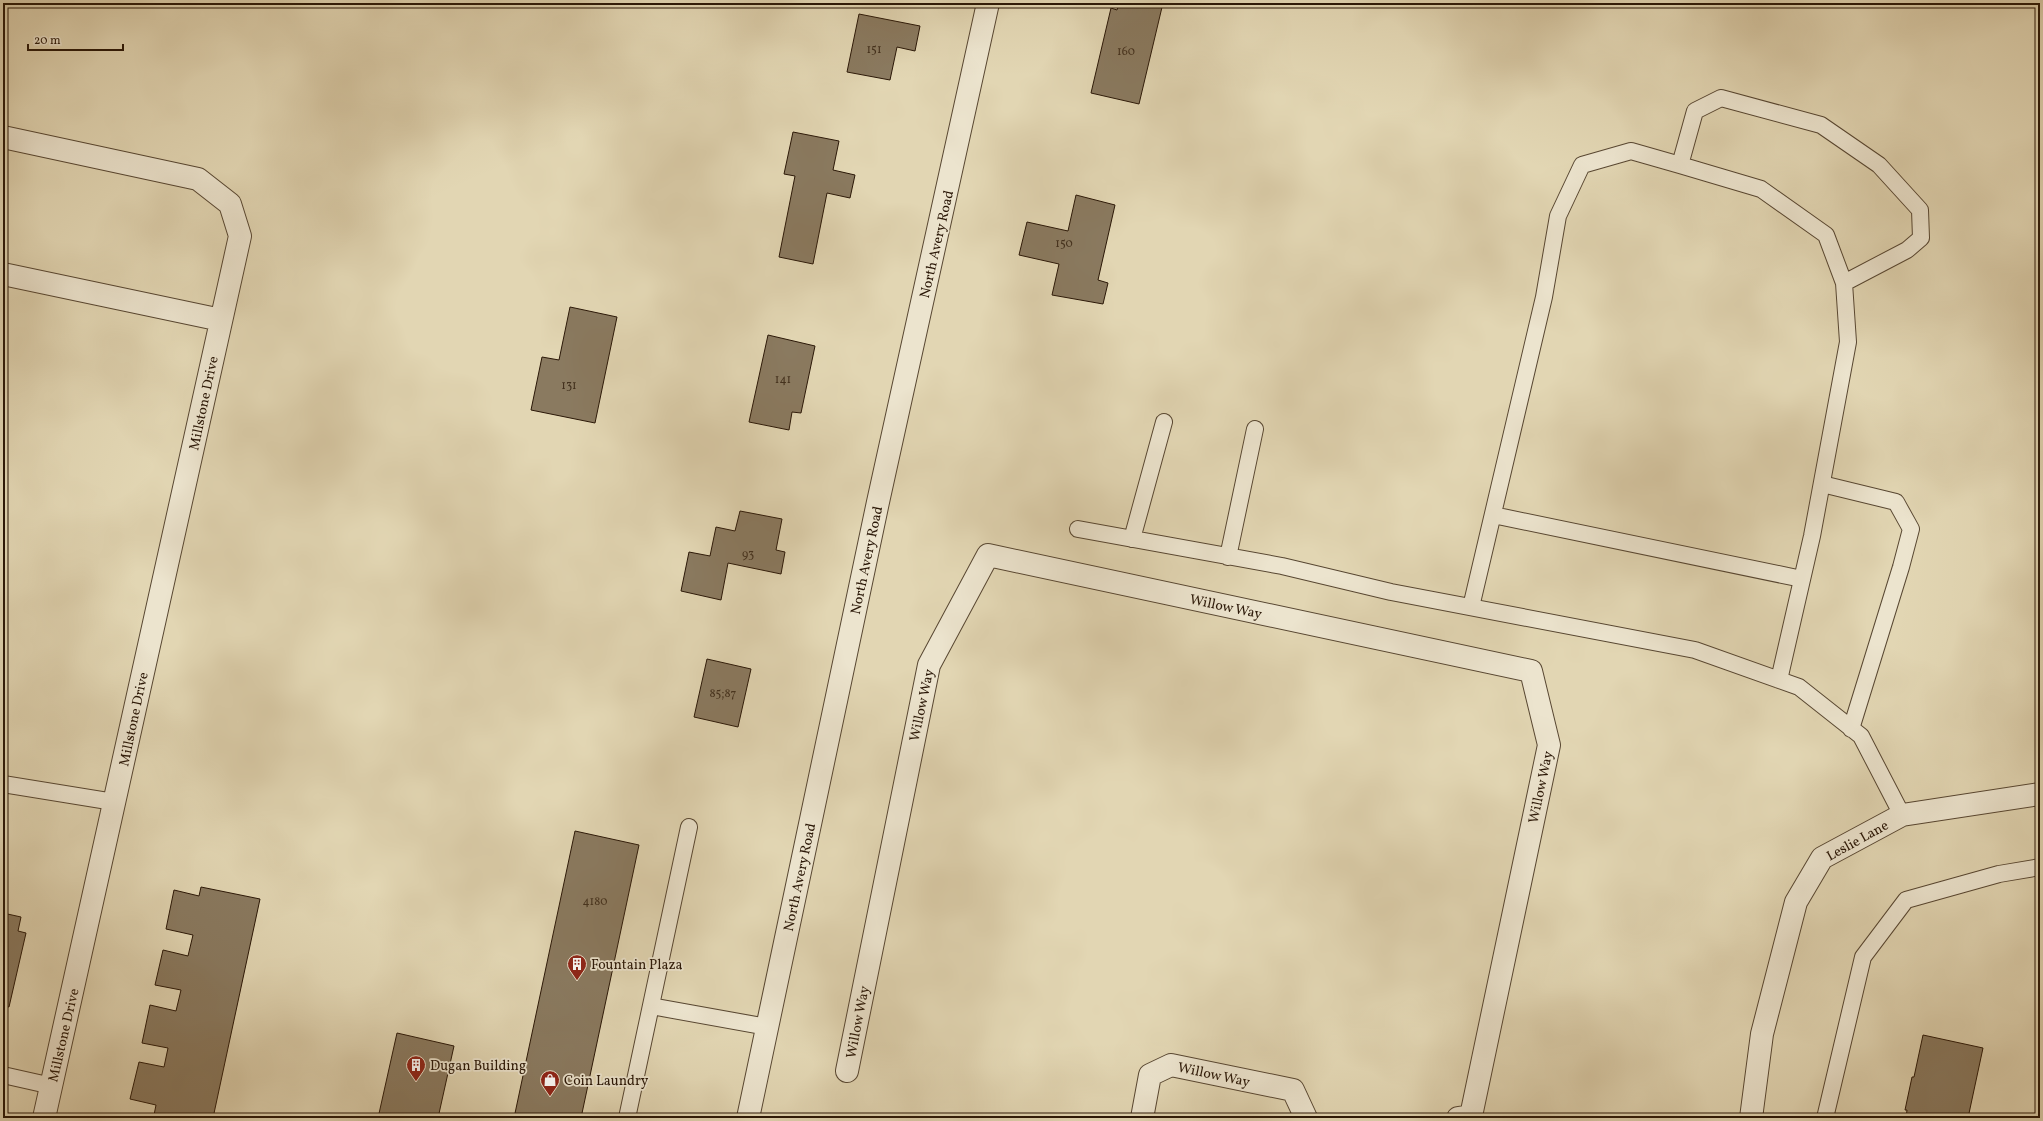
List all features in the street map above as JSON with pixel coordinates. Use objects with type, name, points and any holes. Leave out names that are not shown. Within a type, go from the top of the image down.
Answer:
[{"type":"street","name":"North Avery Road","points":[[748,1118],[878,502],[988,3]]},
{"type":"street","name":"Millstone Drive","points":[[3,137],[198,179],[230,204],[240,236],[44,1118]]},
{"type":"street","points":[[3,274],[221,320]]},
{"type":"street","name":"Willow Way","points":[[847,1071],[929,665],[988,555],[1531,671],[1549,745],[1471,1116],[1458,1118]]},
{"type":"street","name":"Leslie Lane","points":[[1751,1118],[1762,1034],[1796,902],[1822,858],[1902,815],[2040,794]]},
{"type":"street","name":"Willow Way","points":[[1142,1118],[1150,1075],[1171,1065],[1293,1090],[1306,1118]]},
{"type":"lane","points":[[1680,165],[1695,111],[1721,98],[1821,125],[1879,165],[1920,210],[1921,238],[1907,250],[1844,284]]},
{"type":"lane","points":[[1471,607],[1544,297],[1558,216],[1582,165],[1631,151],[1761,189],[1826,235],[1844,284],[1848,342],[1822,484],[1779,680]]},
{"type":"lane","points":[[1132,539],[1164,422]]},
{"type":"lane","points":[[1228,557],[1255,429]]},
{"type":"lane","points":[[1822,484],[1896,502],[1911,529],[1901,567],[1851,729]]},
{"type":"lane","points":[[1493,515],[1802,579]]},
{"type":"lane","points":[[1078,529],[1282,566],[1391,592],[1694,650],[1799,687],[1861,736],[1902,815]]},
{"type":"lane","points":[[3,784],[114,802]]},
{"type":"lane","points":[[627,1118],[689,827]]},
{"type":"lane","points":[[1825,1118],[1863,957],[1906,900],[1999,874],[2040,866]]},
{"type":"lane","points":[[651,1006],[767,1027]]},
{"type":"lane","points":[[3,1075],[52,1086]]},
{"type":"building","points":[[1119,3],[1163,3],[1139,104],[1091,93],[1111,8],[1117,10]]},
{"type":"building","points":[[859,14],[920,26],[915,51],[897,47],[890,80],[847,72]]},
{"type":"building","points":[[793,132],[839,141],[833,170],[855,175],[850,198],[827,193],[813,264],[779,257],[795,176],[784,174]]},
{"type":"building","points":[[1076,195],[1115,205],[1098,280],[1108,283],[1103,304],[1052,295],[1059,264],[1019,255],[1027,222],[1068,231]]},
{"type":"building","points":[[570,307],[617,317],[595,423],[531,410],[542,357],[559,360]]},
{"type":"building","points":[[768,335],[815,346],[801,413],[792,412],[789,430],[749,422]]},
{"type":"building","points":[[740,511],[782,519],[776,550],[785,552],[781,574],[728,563],[721,600],[681,591],[689,552],[710,556],[716,527],[735,531]]},
{"type":"building","points":[[707,659],[751,669],[738,727],[694,717]]},
{"type":"building","name":"Fountain Plaza","points":[[575,831],[639,845],[581,1118],[514,1118]]},
{"type":"building","points":[[201,887],[260,899],[213,1118],[162,1118],[154,1115],[156,1105],[130,1099],[139,1062],[164,1067],[168,1048],[142,1043],[150,1005],[176,1011],[181,990],[155,985],[163,950],[188,956],[193,935],[166,929],[174,890],[199,896]]},
{"type":"building","points":[[3,913],[21,917],[18,931],[26,933],[9,1007],[3,1006]]},
{"type":"building","name":"Dugan Building","points":[[397,1033],[454,1046],[438,1118],[378,1118]]},
{"type":"building","points":[[1923,1035],[1983,1048],[1968,1118],[1906,1118],[1907,1110],[1905,1110]]},
{"type":"place","name":"Fountain Plaza","points":[[577,981]]},
{"type":"place","name":"Dugan Building","points":[[416,1082]]},
{"type":"place","name":"Coin Laundry","points":[[550,1097]]}]
